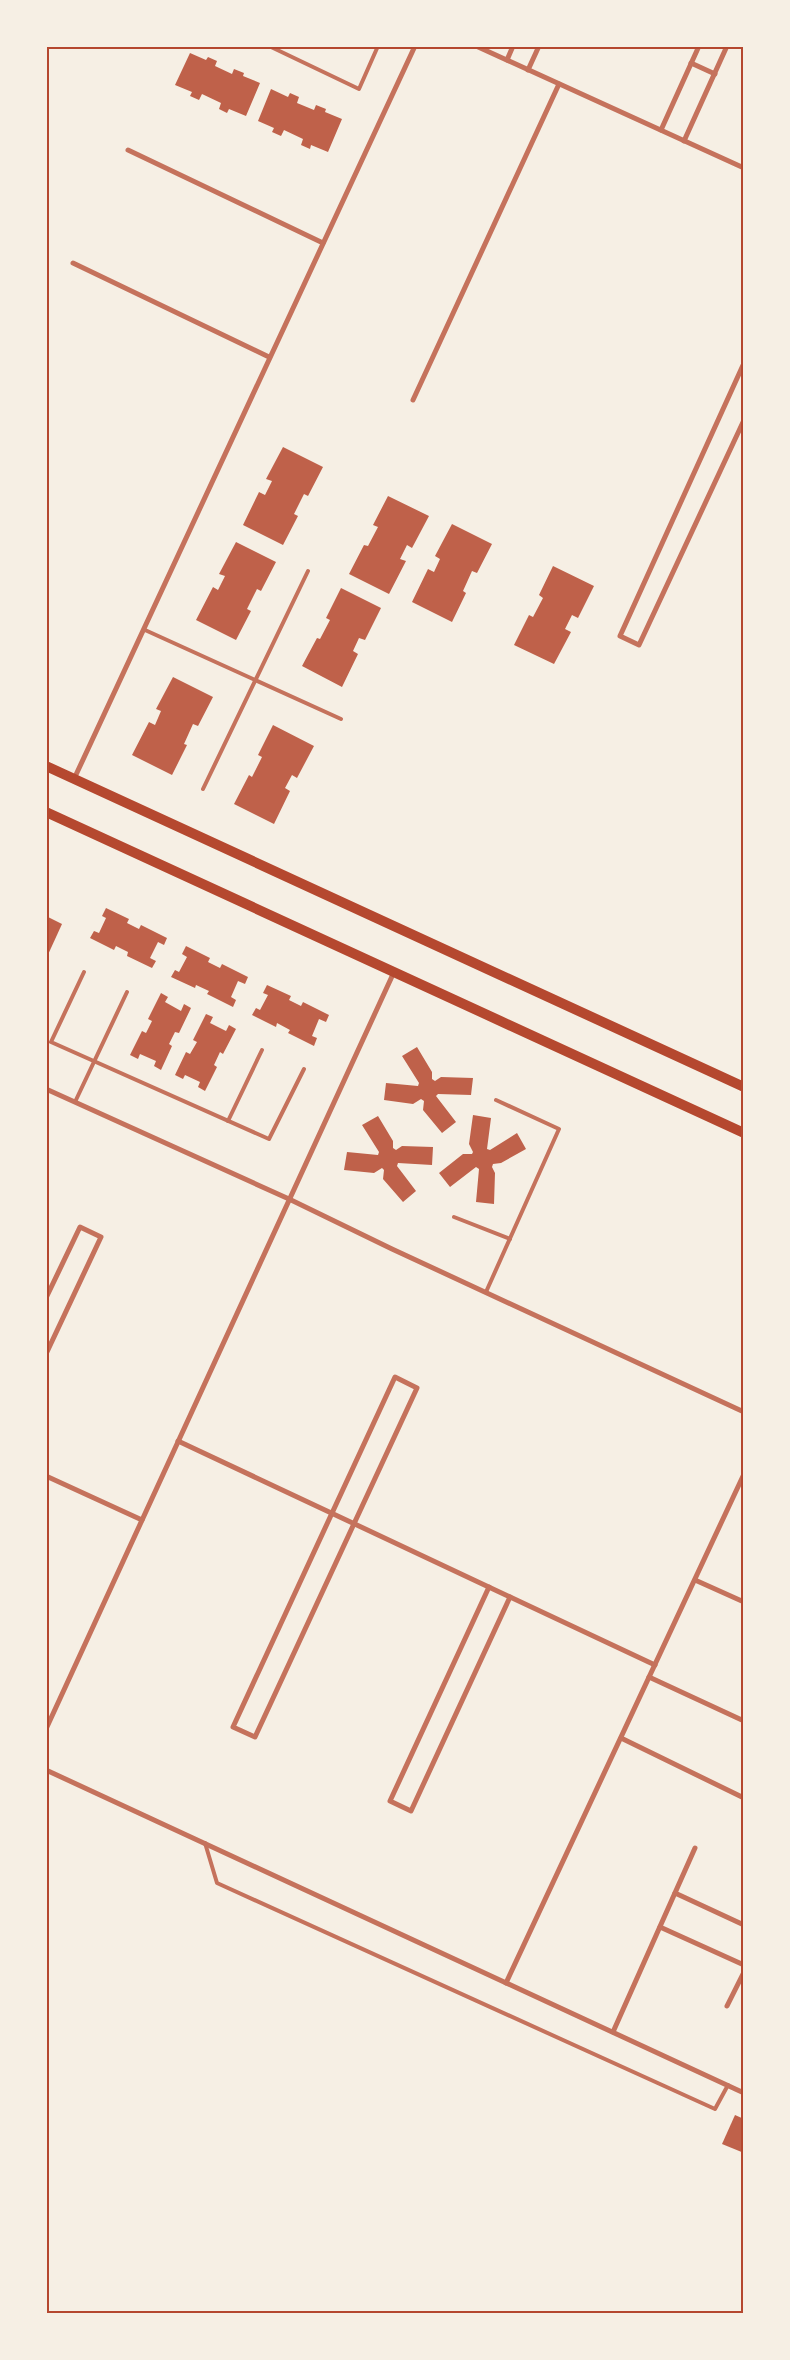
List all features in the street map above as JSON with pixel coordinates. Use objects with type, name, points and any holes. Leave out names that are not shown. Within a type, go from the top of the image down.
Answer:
[{"type":"main road","points":[[46,766],[744,1087]]},
{"type":"main road","points":[[46,812],[744,1133]]},
{"type":"street","points":[[74,778],[415,46]]},
{"type":"street","points":[[476,46],[744,168]]},
{"type":"street","points":[[507,60],[513,46]]},
{"type":"street","points":[[528,70],[539,46]]},
{"type":"street","points":[[661,130],[699,46]]},
{"type":"street","points":[[684,141],[727,46]]},
{"type":"street","points":[[691,63],[714,74]]},
{"type":"street","points":[[412,400],[559,84]]},
{"type":"street","points":[[128,150],[323,243]]},
{"type":"street","points":[[73,263],[270,357]]},
{"type":"street","points":[[744,363],[620,636],[639,645],[744,420]]},
{"type":"street","points":[[46,1729],[394,972]]},
{"type":"street","points":[[46,1089],[290,1199],[744,1412]]},
{"type":"street","points":[[46,1298],[80,1227],[100,1237],[46,1354]]},
{"type":"street","points":[[395,1377],[417,1388],[354,1524],[255,1737],[233,1727],[395,1377]]},
{"type":"street","points":[[178,1441],[655,1665]]},
{"type":"street","points":[[506,1983],[649,1677],[742,1485],[744,1474]]},
{"type":"street","points":[[46,1476],[142,1520]]},
{"type":"street","points":[[695,1580],[744,1602]]},
{"type":"street","points":[[489,1587],[390,1801],[411,1811],[510,1597]]},
{"type":"street","points":[[649,1677],[744,1721]]},
{"type":"street","points":[[621,1738],[744,1798]]},
{"type":"street","points":[[46,1770],[744,2093]]},
{"type":"street","points":[[613,2032],[695,1848]]},
{"type":"street","points":[[675,1893],[744,1925]]},
{"type":"street","points":[[660,1927],[744,1965]]},
{"type":"street","points":[[727,2006],[744,1972]]},
{"type":"lane","points":[[269,46],[359,89],[378,46]]},
{"type":"lane","points":[[203,789],[308,571]]},
{"type":"lane","points":[[144,630],[341,719]]},
{"type":"lane","points":[[84,972],[51,1042],[269,1140],[304,1069]]},
{"type":"lane","points":[[75,1102],[127,992]]},
{"type":"lane","points":[[228,1121],[262,1050]]},
{"type":"lane","points":[[486,1292],[559,1129],[496,1100]]},
{"type":"lane","points":[[454,1217],[510,1239]]},
{"type":"lane","points":[[205,1844],[217,1882],[715,2109],[728,2086]]},
{"type":"building","points":[[190,53],[206,60],[208,57],[217,61],[215,66],[232,74],[234,69],[244,73],[243,76],[260,83],[246,116],[229,109],[227,113],[219,109],[221,103],[202,94],[199,100],[190,96],[192,92],[175,85]]},
{"type":"building","points":[[271,89],[288,97],[290,93],[299,97],[297,103],[314,110],[316,105],[326,109],[325,112],[342,119],[328,152],[311,145],[310,149],[301,145],[303,139],[284,130],[281,136],[272,132],[274,128],[258,121]]},
{"type":"building","points":[[283,447],[323,467],[308,496],[304,494],[294,514],[298,516],[283,545],[243,525],[259,492],[265,495],[272,481],[266,479]]},
{"type":"building","points":[[388,496],[429,516],[412,548],[407,545],[400,559],[406,561],[389,594],[349,574],[364,545],[368,546],[378,527],[373,525]]},
{"type":"building","points":[[452,524],[492,544],[477,573],[472,571],[463,591],[466,593],[452,622],[412,602],[428,569],[434,572],[440,559],[435,556]]},
{"type":"building","points":[[236,542],[276,562],[261,591],[257,589],[247,609],[251,611],[236,640],[196,620],[213,587],[218,590],[225,576],[219,574]]},
{"type":"building","points":[[553,566],[594,586],[578,618],[572,615],[565,629],[571,632],[554,664],[514,645],[529,615],[533,617],[543,598],[539,595]]},
{"type":"building","points":[[341,588],[381,608],[365,640],[359,638],[353,651],[358,654],[342,687],[302,666],[317,638],[320,639],[330,620],[326,618]]},
{"type":"building","points":[[173,677],[213,697],[198,726],[193,724],[184,744],[187,745],[172,775],[132,755],[149,722],[155,725],[161,711],[156,709]]},
{"type":"building","points":[[273,725],[314,746],[297,778],[292,775],[285,788],[290,791],[274,824],[234,804],[249,775],[252,777],[262,757],[258,755]]},
{"type":"building","points":[[106,908],[129,919],[127,923],[139,929],[141,925],[167,938],[164,945],[158,942],[150,958],[156,961],[152,968],[127,956],[128,952],[116,946],[114,950],[90,938],[94,931],[99,933],[106,918],[102,916]]},
{"type":"building","points":[[46,916],[62,924],[46,959]]},
{"type":"building","points":[[186,946],[210,958],[208,962],[220,968],[222,964],[248,977],[245,984],[238,981],[231,997],[236,1000],[233,1007],[207,994],[209,991],[196,985],[195,988],[171,977],[175,970],[179,972],[187,957],[182,954]]},
{"type":"building","points":[[267,985],[291,996],[289,1000],[301,1006],[303,1002],[329,1015],[326,1022],[319,1019],[312,1036],[317,1038],[314,1046],[288,1033],[290,1030],[277,1023],[276,1027],[252,1015],[256,1008],[260,1010],[268,995],[263,993]]},
{"type":"building","points":[[161,993],[168,997],[165,1002],[181,1011],[184,1004],[191,1008],[179,1033],[175,1032],[169,1044],[172,1046],[161,1070],[154,1066],[156,1061],[140,1054],[138,1059],[130,1055],[142,1031],[146,1033],[152,1021],[148,1019]]},
{"type":"building","points":[[206,1014],[213,1017],[210,1023],[226,1031],[229,1025],[236,1029],[223,1054],[220,1052],[214,1065],[217,1067],[205,1091],[198,1087],[200,1082],[185,1075],[183,1079],[175,1075],[186,1052],[190,1054],[197,1042],[193,1040]]},
{"type":"building","points":[[417,1047],[432,1072],[432,1079],[435,1081],[441,1077],[473,1078],[471,1095],[438,1094],[436,1096],[456,1122],[442,1133],[423,1110],[424,1101],[421,1099],[413,1104],[384,1100],[386,1083],[418,1086],[419,1083],[402,1056]]},
{"type":"building","points":[[473,1115],[491,1118],[487,1149],[490,1150],[517,1133],[526,1149],[501,1163],[493,1164],[492,1167],[495,1173],[494,1204],[476,1202],[479,1169],[476,1167],[450,1187],[439,1173],[463,1154],[472,1154],[473,1152],[469,1144]]},
{"type":"building","points":[[378,1116],[393,1141],[393,1148],[396,1150],[402,1146],[433,1147],[432,1165],[398,1163],[397,1166],[416,1191],[403,1202],[383,1179],[384,1170],[382,1168],[374,1173],[344,1170],[347,1152],[378,1155],[379,1152],[362,1125]]},
{"type":"building","points":[[735,2115],[744,2119],[744,2153],[722,2144]]}]
